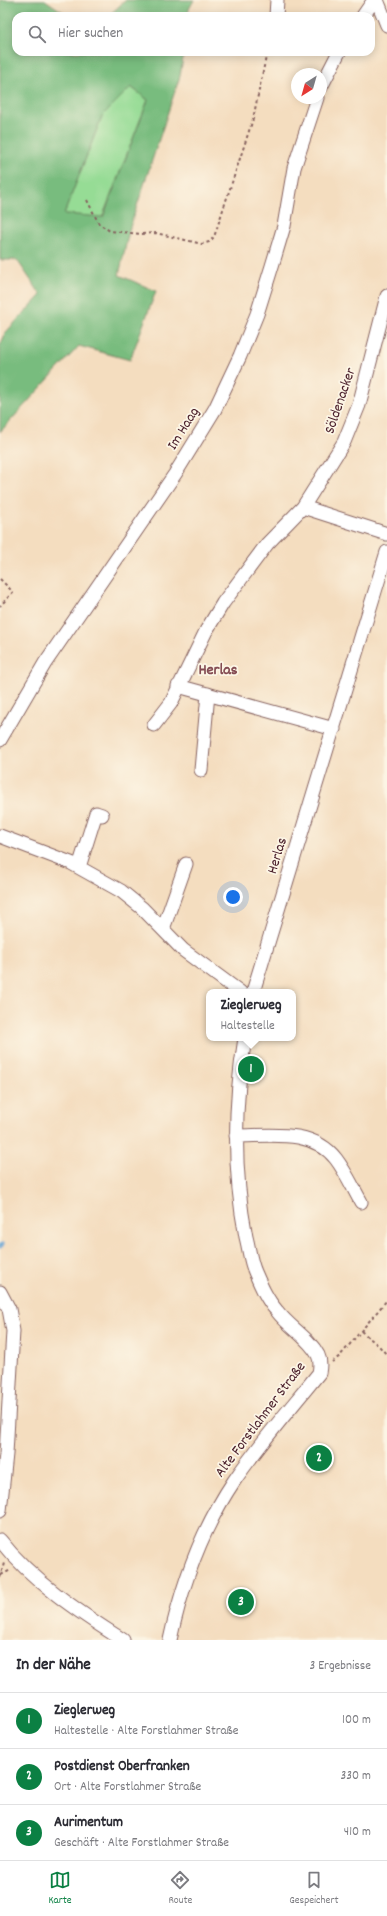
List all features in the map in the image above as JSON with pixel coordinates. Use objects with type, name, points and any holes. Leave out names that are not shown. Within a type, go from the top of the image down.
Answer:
[{"type":"street","points":[[276,12],[277,0]]},
{"type":"street","points":[[366,12],[376,0],[387,25]]},
{"type":"street","points":[[327,75],[337,56]]},
{"type":"street","name":"Im Haag","points":[[0,740],[45,663],[175,474],[216,409],[240,356],[268,280],[284,226],[294,168],[315,104]]},
{"type":"street","name":"Söldenacker","points":[[154,725],[171,703],[206,631],[223,603],[267,544],[303,507],[335,458],[352,425],[369,367],[387,296]]},
{"type":"street","points":[[303,507],[387,534]]},
{"type":"street","name":"Herlas","points":[[254,989],[387,552]]},
{"type":"street","points":[[178,686],[334,729]]},
{"type":"street","points":[[202,770],[208,694]]},
{"type":"street","points":[[79,867],[96,813],[102,815]]},
{"type":"street","points":[[0,836],[79,867],[121,891],[164,929],[183,950],[236,989]]},
{"type":"street","points":[[164,929],[186,864]]},
{"type":"street","name":"Alte Forstlahmer Straße","points":[[170,1640],[176,1610],[190,1569],[204,1534],[217,1510],[234,1481],[318,1373],[319,1356],[277,1312],[265,1294],[254,1270],[240,1206],[236,1136],[240,1070],[245,1041]]},
{"type":"street","points":[[236,1136],[297,1136],[318,1143],[336,1159],[361,1202]]},
{"type":"street","points":[[0,1292],[9,1309],[13,1331],[6,1454],[0,1511]]},
{"type":"street","points":[[0,1540],[25,1568],[93,1621],[123,1640]]},
{"type":"path","points":[[87,200],[99,224],[110,231],[142,234],[156,233],[202,244],[209,242],[214,237],[253,119],[265,56]]},
{"type":"path","points":[[0,580],[13,592],[0,606]]},
{"type":"path","points":[[318,1373],[340,1356],[387,1300]]},
{"type":"path","points":[[361,1331],[387,1355]]},
{"type":"green space","points":[[0,0],[45,0],[63,12],[12,12],[12,56],[183,56],[180,76],[130,227],[119,275],[156,291],[130,360],[79,346],[0,432],[0,346],[6,332],[41,295],[17,260],[0,260]],"holes":[[[131,87],[148,100],[103,217],[64,214],[102,116]]]},
{"type":"green space","points":[[126,0],[194,0],[189,12],[112,12]]},
{"type":"green space","points":[[131,87],[148,100],[102,218],[64,214],[102,116]]},
{"type":"waterway","points":[[0,1247],[3,1244]]},
{"type":"place","name":"Zieglerweg","points":[[251,1069]]},
{"type":"place","name":"Postdienst Oberfranken","points":[[319,1458]]},
{"type":"place","name":"Aurimentum","points":[[241,1602]]},
{"type":"district","name":"Herlas","points":[[218,670]]}]
